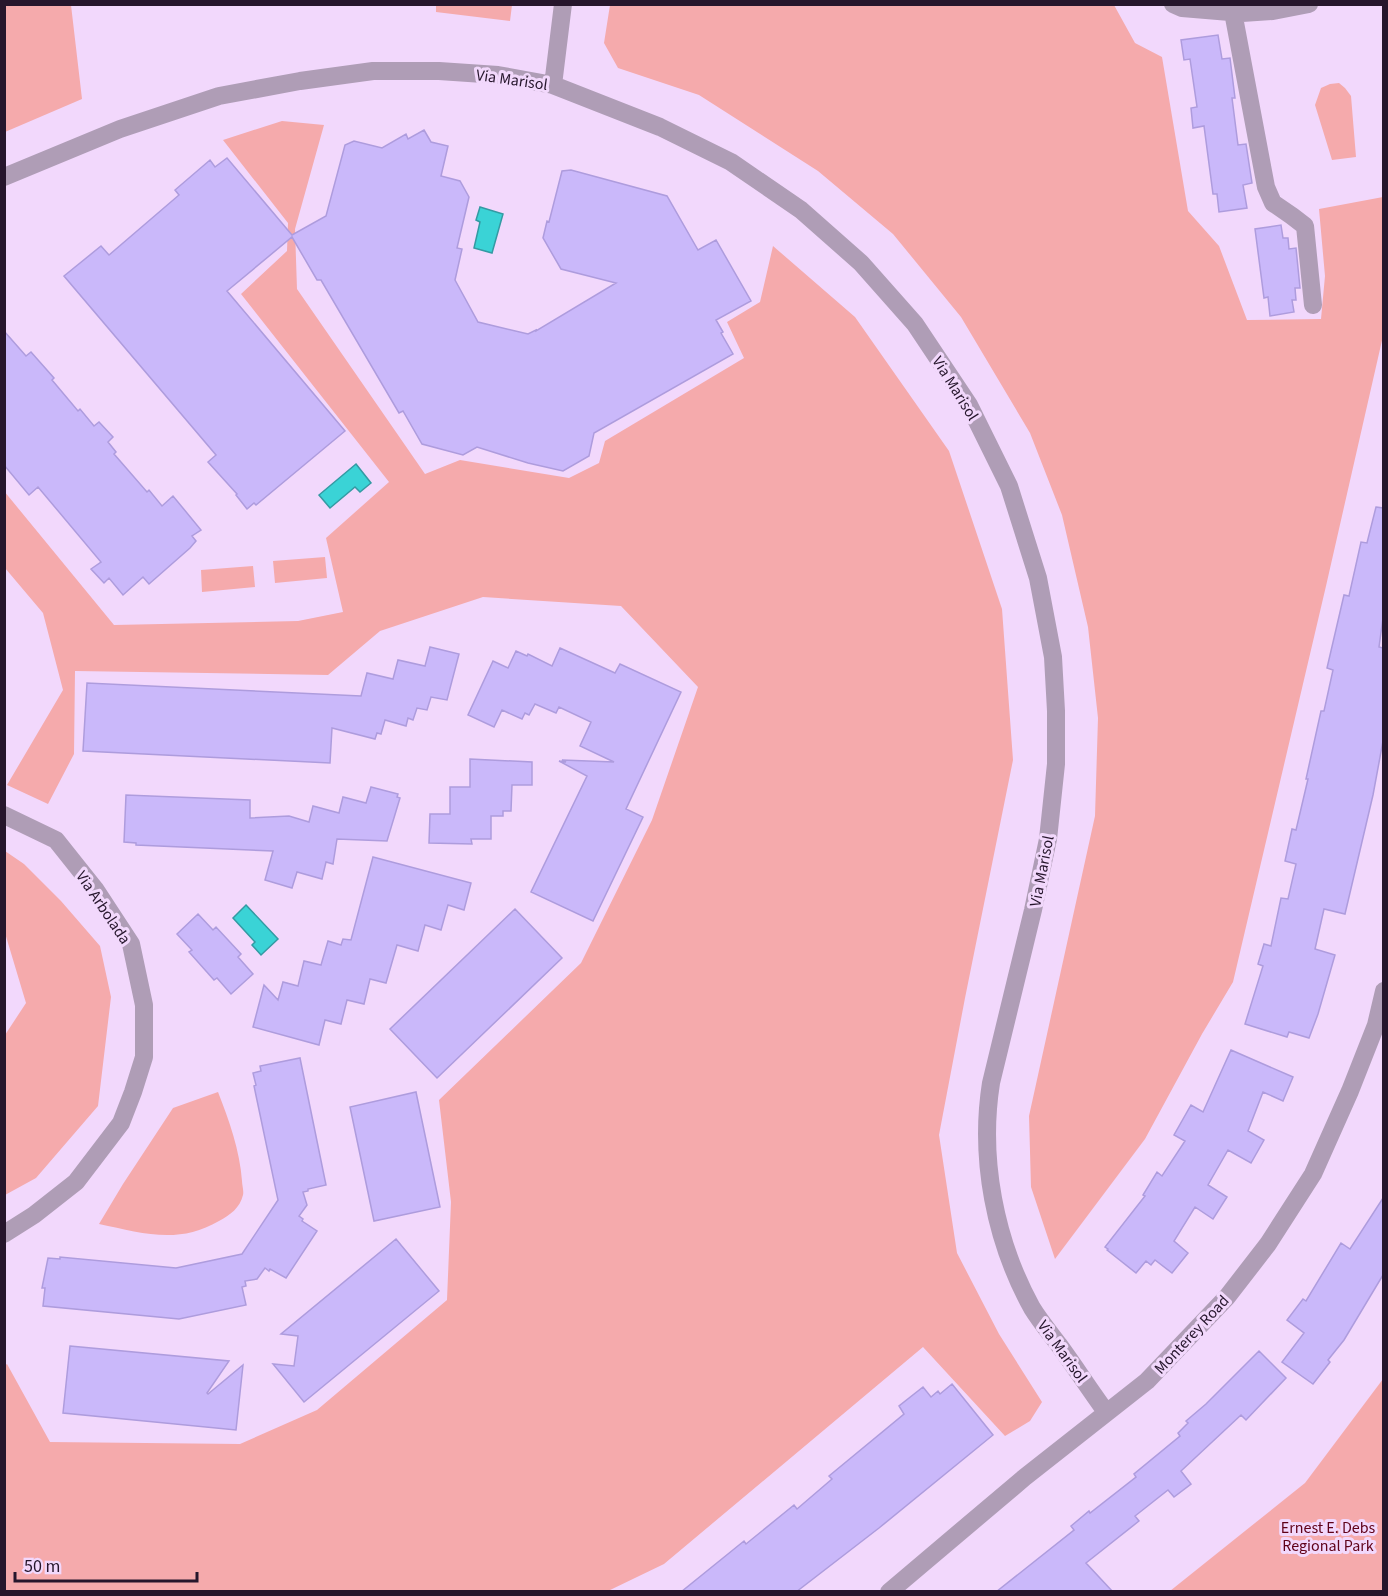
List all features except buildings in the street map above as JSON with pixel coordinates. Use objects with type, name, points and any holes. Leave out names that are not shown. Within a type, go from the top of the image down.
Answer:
[{"type":"street","points":[[553,85],[563,4]]},
{"type":"street","points":[[1173,4],[1182,8],[1233,12],[1273,11],[1309,4]]},
{"type":"street","points":[[1233,12],[1266,187],[1273,203],[1305,226],[1313,305]]},
{"type":"street","name":"Via Marisol","points":[[4,177],[120,129],[219,96],[300,81],[373,71],[439,71],[498,75],[553,85],[660,127],[732,162],[801,210],[861,263],[915,324],[969,405],[1009,486],[1038,578],[1053,657],[1056,764],[1046,849],[991,1083],[987,1109],[989,1174],[996,1213],[1014,1273],[1033,1310],[1106,1412]]},
{"type":"street","name":"Via Arbolada","points":[[4,815],[56,840],[95,889],[131,944],[144,1005],[144,1058],[121,1123],[76,1182],[34,1215],[4,1234]]},
{"type":"street","name":"Monterey Road","points":[[889,1592],[1024,1477],[1147,1381],[1227,1297],[1268,1244],[1313,1174],[1372,1036],[1383,991]]},
{"type":"green space","points":[[5,4],[71,5],[82,99],[5,132]]},
{"type":"green space","points":[[436,4],[512,5],[510,21],[436,12]]},
{"type":"green space","points":[[610,5],[1114,5],[1135,43],[1162,57],[1188,211],[1219,246],[1247,320],[1321,319],[1325,276],[1319,209],[1383,197],[1383,336],[1233,982],[1145,1139],[1055,1259],[1031,1187],[1029,1116],[1095,816],[1098,718],[1088,627],[1062,515],[1030,433],[961,317],[893,234],[818,171],[699,95],[618,68],[604,43]]},
{"type":"green space","points":[[1339,83],[1351,96],[1356,157],[1332,160],[1315,105],[1321,88]]},
{"type":"green space","points":[[282,121],[324,125],[295,229],[297,289],[425,474],[460,460],[569,478],[599,463],[605,441],[744,358],[727,322],[760,302],[773,246],[855,317],[949,451],[1002,609],[1013,760],[939,1135],[957,1253],[999,1334],[1042,1402],[1030,1421],[1005,1436],[923,1347],[664,1564],[608,1591],[5,1591],[4,1366],[7,1364],[50,1442],[240,1444],[317,1410],[447,1300],[451,1202],[439,1100],[581,963],[652,820],[698,687],[621,606],[483,597],[380,631],[328,675],[75,671],[74,754],[48,804],[7,785],[63,690],[43,613],[5,568],[4,491],[114,625],[298,621],[343,612],[326,538],[389,482],[241,294],[287,251],[288,223],[223,140]]},
{"type":"green space","points":[[325,557],[327,578],[275,583],[273,561]]},
{"type":"green space","points":[[253,566],[255,587],[202,592],[201,570]]},
{"type":"green space","points":[[5,851],[24,864],[61,901],[100,946],[111,997],[98,1106],[36,1178],[5,1195],[5,1035],[26,1003],[5,933]]},
{"type":"green space","points":[[218,1092],[233,1136],[241,1170],[242,1200],[234,1211],[204,1228],[174,1235],[145,1233],[99,1224],[173,1108]]},
{"type":"green space","name":"Ernest E. Debs Regional Park","points":[[1383,1379],[1383,1591],[1170,1591],[1305,1483]]},
{"type":"shaded area","points":[[480,207],[503,214],[492,253],[474,248],[480,222],[476,220]]},
{"type":"shaded area","points":[[356,464],[371,483],[360,492],[355,487],[330,508],[319,495]]},
{"type":"shaded area","points":[[246,905],[278,939],[261,955],[252,945],[255,942],[233,918]]}]
